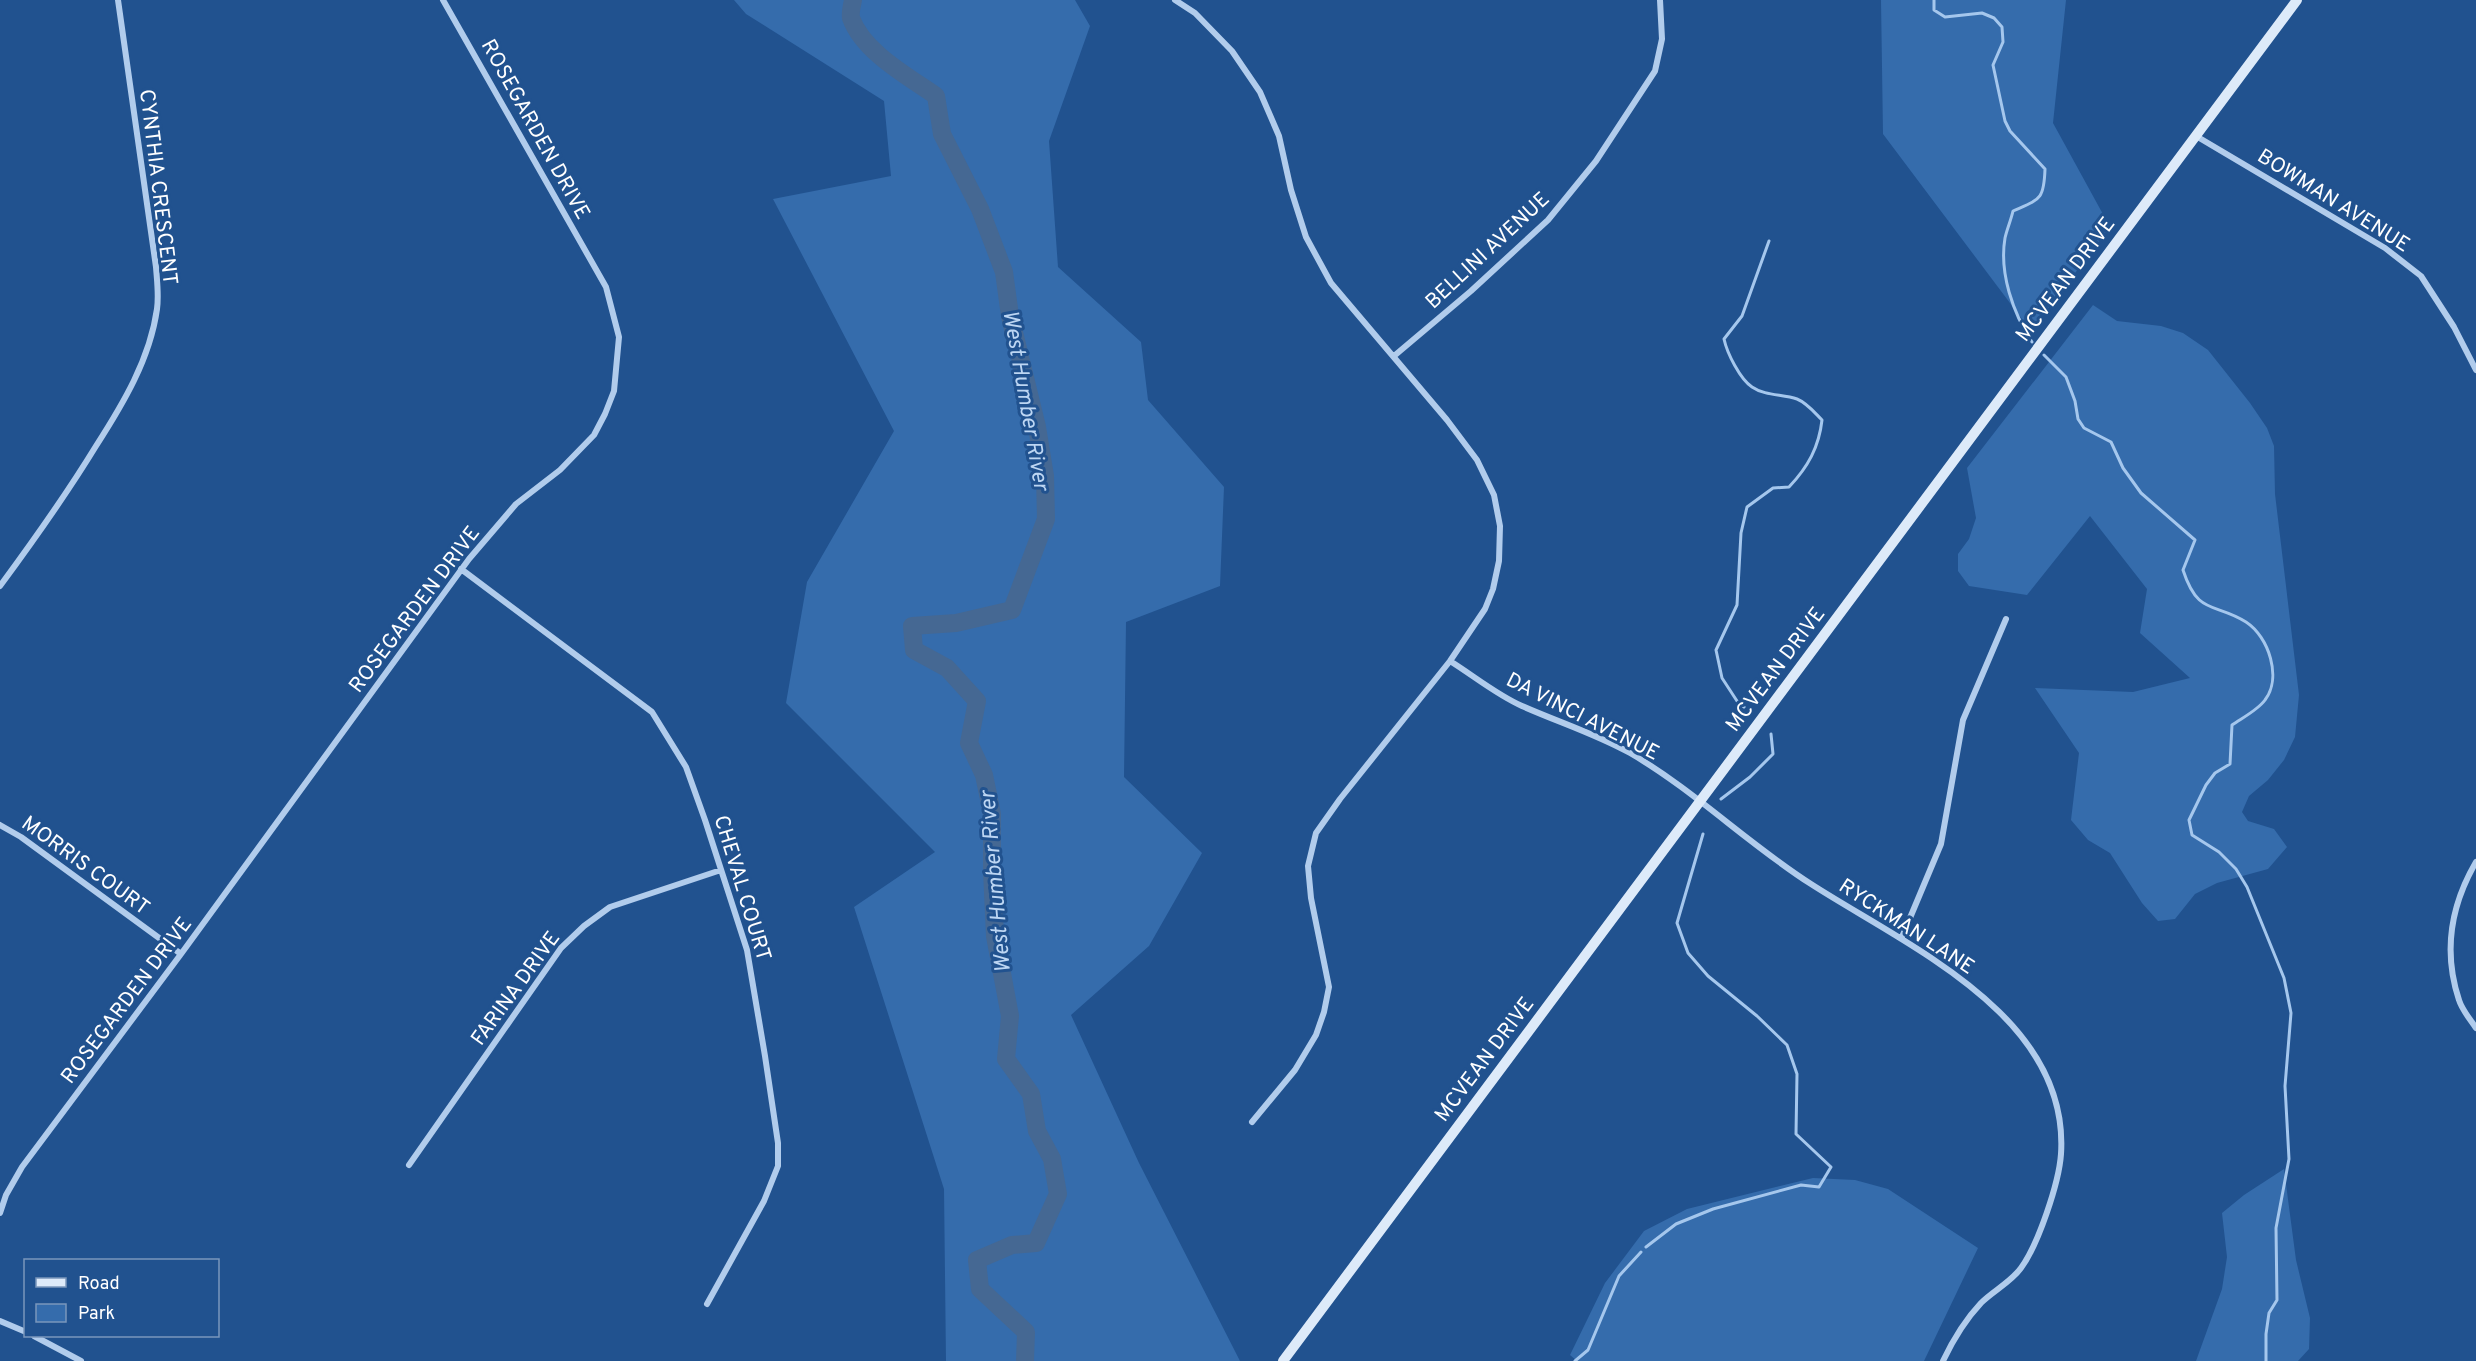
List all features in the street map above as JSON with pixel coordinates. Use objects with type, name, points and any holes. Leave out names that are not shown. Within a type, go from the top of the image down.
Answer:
[{"type":"main road","name":"MCVEAN DRIVE","points":[[1283,1361],[2297,0]]},
{"type":"street","name":"CYNTHIA CRESCENT","points":[[0,586],[63,500],[111,422],[140,369],[152,335],[158,306],[156,267],[118,0]]},
{"type":"street","name":"ROSEGARDEN DRIVE","points":[[0,1214],[6,1194],[22,1167],[181,954],[461,569],[516,504],[560,470],[594,435],[614,391],[619,337],[606,288],[442,0]]},
{"type":"street","points":[[1175,0],[1195,13],[1232,51],[1260,92],[1280,136],[1292,190],[1306,237],[1331,283],[1394,356],[1477,460],[1494,495],[1500,526],[1499,561],[1493,589],[1485,609],[1450,661],[1340,799],[1316,833],[1308,866],[1311,898],[1329,987],[1324,1012],[1316,1035],[1295,1071],[1252,1122]]},
{"type":"street","name":"BELLINI AVENUE","points":[[1394,356],[1548,220],[1596,161],[1655,71],[1662,39],[1660,0]]},
{"type":"street","name":"BOWMAN AVENUE","points":[[2196,136],[2385,248],[2421,276],[2454,327],[2476,370]]},
{"type":"street","name":"CHEVAL COURT","points":[[461,569],[652,712],[686,767],[721,870],[747,950],[778,1143],[778,1166],[764,1202],[707,1304]]},
{"type":"street","points":[[1902,937],[1941,844],[1963,720],[2006,619]]},
{"type":"street","name":"DA VINCI AVENUE","points":[[1450,661],[1519,705],[1630,753],[1701,801]]},
{"type":"street","name":"RYCKMAN LANE","points":[[1701,801],[1810,884],[1902,937],[1978,992],[2018,1031],[2039,1061],[2052,1089],[2060,1118],[2061,1155],[2049,1205],[2031,1250],[2020,1269],[1974,1312],[1955,1336],[1943,1361]]},
{"type":"street","name":"MORRIS COURT","points":[[0,825],[21,837],[181,954]]},
{"type":"street","points":[[2476,862],[2464,884],[2451,925],[2450,961],[2459,1002],[2476,1028]]},
{"type":"street","name":"FARINA DRIVE","points":[[409,1165],[561,948],[584,926],[610,908],[721,870]]},
{"type":"street","points":[[0,1320],[24,1331]]},
{"type":"street","points":[[38,1337],[81,1361]]},
{"type":"green space","points":[[734,0],[1075,0],[1090,26],[1049,141],[1058,267],[1141,342],[1148,400],[1224,487],[1220,586],[1126,622],[1124,777],[1202,853],[1149,946],[1071,1015],[1139,1163],[1240,1361],[946,1361],[944,1189],[854,907],[935,852],[786,703],[807,582],[894,431],[773,199],[891,176],[884,101],[746,14]]},
{"type":"green space","points":[[1881,0],[2066,0],[2053,123],[2110,227],[2031,331],[1883,134]]},
{"type":"green space","points":[[2093,305],[2117,321],[2161,326],[2183,333],[2208,350],[2250,403],[2267,428],[2274,446],[2275,494],[2299,695],[2295,737],[2284,760],[2268,780],[2249,796],[2242,812],[2248,821],[2274,829],[2287,847],[2268,869],[2217,883],[2195,894],[2175,919],[2158,921],[2142,903],[2110,853],[2088,840],[2071,820],[2079,753],[2035,688],[2133,692],[2190,678],[2140,633],[2147,589],[2090,516],[2027,595],[1969,586],[1958,571],[1958,554],[1969,539],[1976,518],[1967,468]]},
{"type":"green space","points":[[2284,1169],[2296,1260],[2310,1318],[2309,1349],[2298,1361],[2196,1361],[2222,1289],[2227,1257],[2222,1213],[2244,1195]]},
{"type":"green space","points":[[1813,1178],[1855,1180],[1888,1189],[1978,1248],[1924,1361],[1577,1361],[1570,1355],[1605,1283],[1644,1231],[1687,1209]]},
{"type":"waterway","name":"West Humber River","points":[[853,0],[851,18],[866,42],[888,63],[936,96],[942,134],[980,209],[1004,272],[1010,316],[1037,427],[1045,476],[1046,519],[1012,610],[956,623],[912,626],[914,650],[947,668],[977,701],[969,743],[984,775],[992,814],[995,936],[1010,1016],[1006,1059],[1031,1094],[1037,1131],[1052,1159],[1058,1194],[1036,1243],[1012,1245],[977,1260],[980,1289],[1026,1332],[1025,1361]]},
{"type":"waterway","points":[[1934,0],[1934,10],[1945,17],[1982,13],[1994,18],[2002,27],[2003,42],[1993,65],[2005,121],[2010,131],[2045,169],[2042,193],[2039,197],[2013,211],[2005,238],[2004,251],[2009,292],[2032,342]]},
{"type":"waterway","points":[[1744,707],[1737,701],[1722,678],[1716,650],[1737,605],[1741,533],[1747,507],[1773,488],[1789,487],[1796,479],[1815,448],[1822,420],[1807,405],[1797,399],[1763,392],[1747,383],[1731,358],[1724,339],[1742,316],[1769,241]]},
{"type":"waterway","points":[[2044,355],[2066,377],[2075,401],[2078,419],[2084,428],[2111,442],[2123,468],[2141,493],[2195,540],[2183,570],[2195,595],[2208,606],[2235,616],[2254,629],[2267,647],[2273,670],[2270,691],[2265,700],[2250,714],[2232,725],[2230,764],[2215,773],[2206,785],[2189,820],[2192,835],[2219,852],[2236,869],[2247,887],[2284,978],[2291,1013],[2285,1086],[2289,1159],[2276,1228],[2277,1300],[2269,1313],[2266,1361]]},
{"type":"waterway","points":[[1721,799],[1750,777],[1773,754],[1771,734]]},
{"type":"waterway","points":[[1646,1247],[1676,1224],[1713,1209],[1801,1185],[1819,1187],[1831,1167],[1796,1134],[1797,1074],[1787,1045],[1757,1016],[1708,976],[1688,953],[1677,923],[1703,834]]},
{"type":"waterway","points":[[1575,1361],[1588,1350],[1619,1276],[1641,1252]]}]
